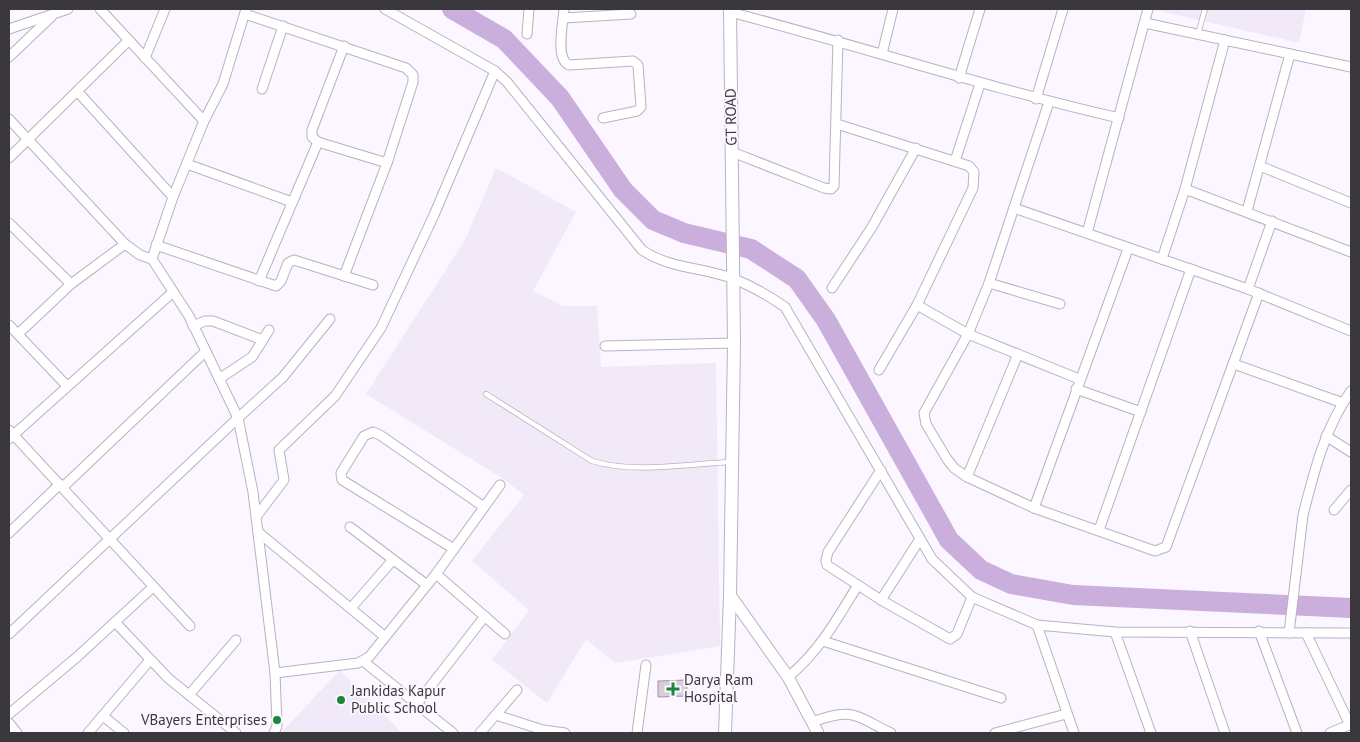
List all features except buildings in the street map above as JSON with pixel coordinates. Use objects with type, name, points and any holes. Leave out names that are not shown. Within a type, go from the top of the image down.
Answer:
[{"type":"main road","name":"GT ROAD","points":[[725,733],[730,596],[734,343],[730,10]]},
{"type":"street","points":[[9,29],[68,9]]},
{"type":"street","points":[[100,9],[128,42],[204,121]]},
{"type":"street","points":[[145,58],[165,9]]},
{"type":"street","points":[[385,9],[495,71],[524,102],[580,175],[642,250],[667,263],[733,273],[785,307],[932,558],[972,598],[1037,626],[1115,632],[1259,631],[1351,633]]},
{"type":"street","points":[[527,34],[529,9]]},
{"type":"street","points":[[882,54],[893,9]]},
{"type":"street","points":[[959,78],[980,9]]},
{"type":"street","points":[[1036,99],[1063,9]]},
{"type":"street","points":[[1087,233],[1148,9]]},
{"type":"street","points":[[730,10],[838,40],[980,84],[1119,118]]},
{"type":"street","points":[[152,259],[173,197],[204,121],[223,84],[246,11],[283,26],[406,68],[413,75],[413,82],[387,163],[344,276]]},
{"type":"street","points":[[603,118],[637,111],[642,107],[638,65],[633,61],[565,64],[561,54],[564,13],[631,14]]},
{"type":"street","points":[[9,57],[54,14]]},
{"type":"street","points":[[1145,23],[1351,67]]},
{"type":"street","points":[[262,89],[283,26]]},
{"type":"street","points":[[732,152],[831,189],[836,183],[838,40]]},
{"type":"street","points":[[1162,259],[1185,189],[1225,40]]},
{"type":"street","points":[[9,158],[128,42]]},
{"type":"street","points":[[344,46],[312,130],[312,137],[318,142],[387,163]]},
{"type":"street","points":[[1247,211],[1290,54]]},
{"type":"street","points":[[256,517],[284,480],[279,450],[335,396],[381,328],[434,215],[495,71]]},
{"type":"street","points":[[956,161],[980,84]]},
{"type":"street","points":[[78,92],[173,197]]},
{"type":"street","points":[[1049,102],[989,283],[968,334],[923,417],[954,468],[967,477],[1034,508],[1155,551],[1166,547],[1259,293]]},
{"type":"street","points":[[9,119],[125,244],[140,255],[152,259],[194,326],[238,418],[256,517],[275,673],[277,726],[274,733]]},
{"type":"street","points":[[837,124],[956,161],[969,166],[974,172],[973,188],[917,305],[878,370]]},
{"type":"street","points":[[259,281],[318,142]]},
{"type":"street","points":[[832,288],[872,227],[916,148]]},
{"type":"street","points":[[187,164],[292,202]]},
{"type":"street","points":[[1260,166],[1351,201]]},
{"type":"street","points":[[1185,189],[1351,252]]},
{"type":"street","points":[[1014,208],[1259,293],[1351,331]]},
{"type":"street","points":[[1248,289],[1272,221]]},
{"type":"street","points":[[9,223],[71,284]]},
{"type":"street","points":[[18,334],[71,284],[125,244]]},
{"type":"street","points":[[156,244],[276,286],[279,284],[288,263],[294,260],[372,285]]},
{"type":"street","points":[[1034,508],[1079,379],[1128,249]]},
{"type":"street","points":[[1099,530],[1191,269]]},
{"type":"street","points":[[989,283],[1060,304]]},
{"type":"street","points":[[173,292],[10,434],[62,485],[190,626]]},
{"type":"street","points":[[917,305],[968,334],[1079,379]]},
{"type":"street","points":[[9,634],[283,377],[330,319]]},
{"type":"street","points":[[194,326],[205,321],[213,321],[263,340]]},
{"type":"street","points":[[9,325],[67,386]]},
{"type":"street","points":[[219,379],[248,360],[269,330]]},
{"type":"street","points":[[605,346],[734,343]]},
{"type":"street","points":[[9,532],[206,351]]},
{"type":"street","points":[[967,477],[1018,354]]},
{"type":"street","points":[[1234,364],[1343,403]]},
{"type":"street","points":[[1076,388],[1141,412]]},
{"type":"street","points":[[1289,633],[1303,515],[1326,436],[1351,391]]},
{"type":"street","points":[[454,549],[342,480],[341,473],[364,436],[374,432],[380,435],[484,506]]},
{"type":"street","points":[[1326,436],[1351,452]]},
{"type":"street","points":[[881,470],[826,557],[828,565],[881,600],[950,639],[957,634],[972,598]]},
{"type":"street","points":[[275,673],[364,662],[436,574],[500,485]]},
{"type":"street","points":[[1334,510],[1351,490]]},
{"type":"street","points":[[350,527],[392,561],[427,585]]},
{"type":"street","points":[[258,532],[384,636]]},
{"type":"street","points":[[881,600],[920,539]]},
{"type":"street","points":[[351,608],[392,561]]},
{"type":"street","points":[[436,574],[505,634]]},
{"type":"street","points":[[788,677],[804,664],[823,641],[858,585]]},
{"type":"street","points":[[9,714],[153,587]]},
{"type":"street","points":[[730,596],[788,677],[814,730],[842,712],[859,717],[891,733]]},
{"type":"street","points":[[416,705],[486,616]]},
{"type":"street","points":[[115,622],[150,660],[236,733]]},
{"type":"street","points":[[1037,626],[1074,733]]},
{"type":"street","points":[[1190,631],[1225,733]]},
{"type":"street","points":[[1259,631],[1296,733]]},
{"type":"street","points":[[1115,632],[1151,733]]},
{"type":"street","points":[[1306,633],[1350,724],[1330,733]]},
{"type":"street","points":[[189,695],[236,640]]},
{"type":"street","points":[[823,641],[1002,698]]},
{"type":"street","points":[[88,733],[150,660]]},
{"type":"street","points":[[364,662],[453,733]]},
{"type":"street","points":[[637,733],[646,665]]},
{"type":"street","points":[[480,733],[517,690]]},
{"type":"street","points":[[995,733],[1014,731],[1066,714]]},
{"type":"street","points":[[103,716],[124,733]]},
{"type":"street","points":[[496,716],[538,728],[565,733]]},
{"type":"street","points":[[9,723],[17,733]]},
{"type":"lane","points":[[1198,34],[1205,9]]},
{"type":"lane","points":[[486,394],[592,461],[604,465],[628,467],[732,462]]},
{"type":"shaded area","points":[[1151,9],[1306,9],[1299,43]]},
{"type":"shaded area","points":[[496,168],[576,212],[533,291],[563,306],[597,306],[601,367],[716,363],[720,646],[615,663],[586,639],[547,703],[492,660],[529,610],[472,561],[524,495],[502,478],[366,394],[465,240]]},
{"type":"shaded area","name":"Jankidas Kapur Public School","points":[[340,670],[402,733],[281,733]]},
{"type":"waterway","points":[[452,9],[504,39],[560,98],[623,190],[653,220],[684,233],[751,249],[797,279],[826,320],[949,540],[981,570],[1011,584],[1073,595],[1351,608]]},
{"type":"place","name":"Darya Ram Hospital","points":[[673,689]]},
{"type":"place","name":"Jankidas Kapur Public School","points":[[341,700]]},
{"type":"place","name":"VBayers Enterprises","points":[[277,720]]}]
